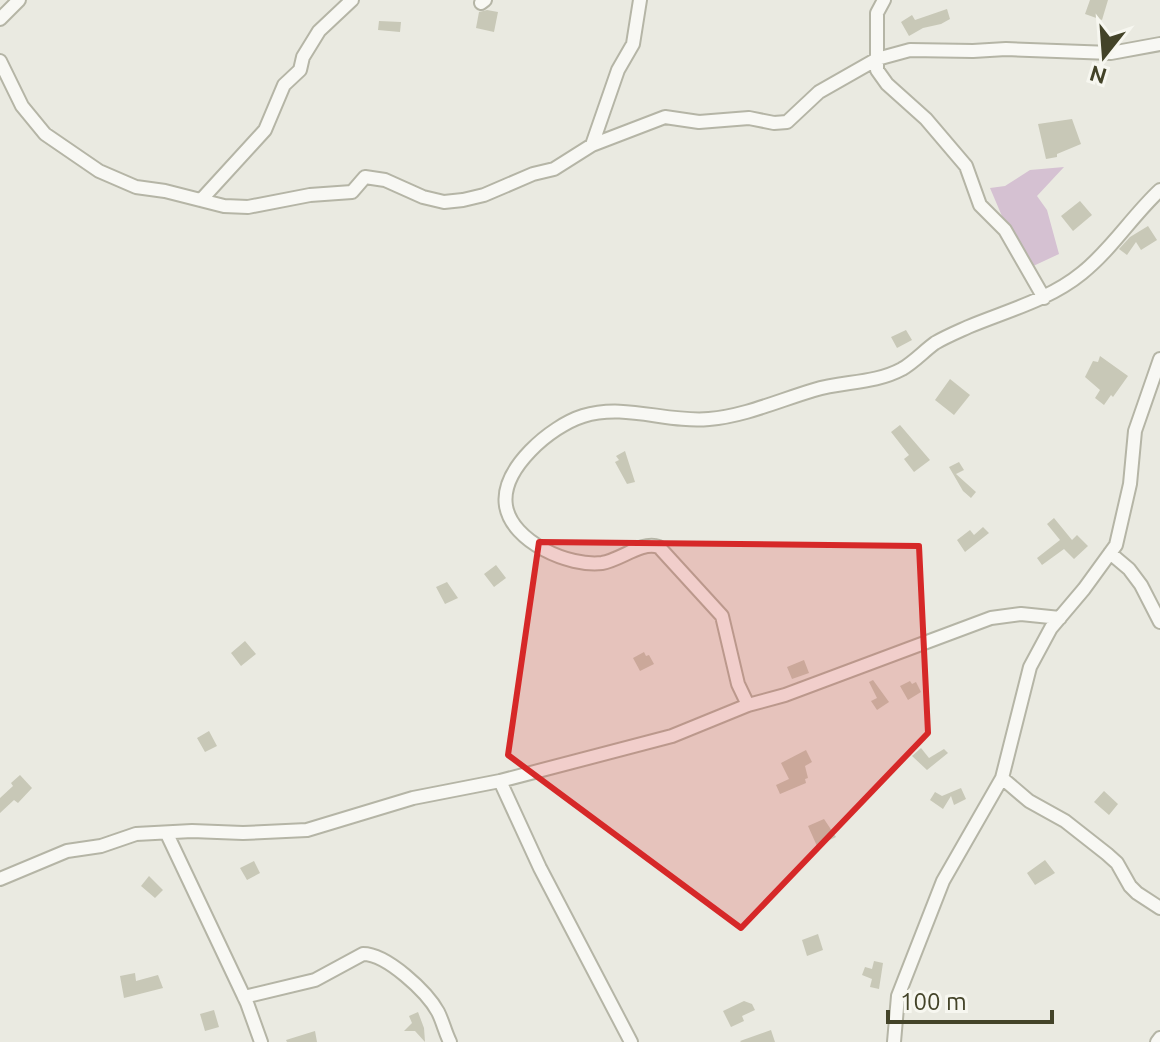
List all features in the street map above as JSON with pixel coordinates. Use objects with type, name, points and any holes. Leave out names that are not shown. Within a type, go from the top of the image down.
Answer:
[{"type":"street","points":[[0,19],[19,0]]},
{"type":"street","points":[[201,200],[265,130],[284,85],[300,70],[303,57],[319,31],[352,0]]},
{"type":"street","points":[[592,145],[618,70],[633,44],[640,0]]},
{"type":"street","points":[[884,0],[877,13],[877,70],[887,84],[926,119],[966,166],[980,205],[1005,230],[1044,298]]},
{"type":"street","points":[[0,61],[22,106],[45,134],[99,171],[136,187],[224,206],[258,206],[310,195],[352,192],[365,177],[375,176],[423,197],[444,202],[463,200],[554,169],[592,145],[665,117],[699,122],[749,118],[787,122],[819,92],[877,59],[910,50],[1006,49],[1111,53],[1160,44]]},
{"type":"street","points":[[748,705],[738,684],[722,616],[659,547],[644,546],[602,563],[579,561],[535,546],[513,525],[506,510],[505,494],[511,476],[542,441],[566,423],[585,415],[612,411],[710,419],[900,370],[938,341],[1044,298],[1080,275],[1109,249],[1140,208],[1160,190]]},
{"type":"street","points":[[894,1042],[898,996],[943,881],[1002,778],[1030,667],[1051,628],[1110,553],[1121,528],[1130,484],[1135,431],[1160,359]]},
{"type":"street","points":[[1110,553],[1129,569],[1141,585],[1160,622]]},
{"type":"street","points":[[0,879],[67,851],[101,846],[136,834],[307,830],[413,798],[500,781],[672,736],[748,705],[785,695],[991,618],[1021,614],[1060,618]]},
{"type":"street","points":[[1002,778],[1029,801],[1065,821],[1107,854],[1117,863],[1130,886],[1160,908]]},
{"type":"street","points":[[500,781],[540,868],[631,1042]]},
{"type":"street","points":[[167,834],[244,997],[261,1042]]},
{"type":"street","points":[[244,997],[315,980],[363,954],[371,954],[388,961],[430,1001],[450,1042]]},
{"type":"highlighted area","points":[[539,542],[919,546],[928,733],[741,928],[508,755]]},
{"type":"shaded area","points":[[1064,167],[1037,196],[1047,210],[1059,254],[1029,268],[1022,263],[990,188],[1005,186],[1030,170]]},
{"type":"building","points":[[1090,0],[1108,0],[1102,20],[1085,14]]},
{"type":"building","points":[[947,9],[950,19],[909,36],[901,22],[912,15],[915,20]]},
{"type":"building","points":[[479,12],[498,12],[494,32],[476,28]]},
{"type":"building","points":[[379,21],[401,22],[400,32],[378,30]]},
{"type":"building","points":[[1072,119],[1081,144],[1057,154],[1057,157],[1046,159],[1038,124]]},
{"type":"building","points":[[1080,201],[1092,215],[1073,231],[1061,216]]},
{"type":"building","points":[[1148,226],[1157,240],[1141,250],[1136,242],[1127,255],[1119,249],[1130,237]]},
{"type":"building","points":[[906,330],[912,340],[897,348],[891,337]]},
{"type":"building","points":[[1100,356],[1128,376],[1104,405],[1095,398],[1100,390],[1085,377],[1093,361],[1098,362]]},
{"type":"building","points":[[950,379],[970,395],[954,415],[935,400]]},
{"type":"building","points":[[900,425],[930,460],[914,472],[904,459],[909,455],[891,432]]},
{"type":"building","points":[[625,451],[635,482],[627,484],[615,462],[619,460],[616,456]]},
{"type":"building","points":[[959,462],[964,470],[956,474],[976,492],[971,498],[963,491],[949,467]]},
{"type":"building","points":[[1054,518],[1072,540],[1077,535],[1088,546],[1074,559],[1064,549],[1042,565],[1037,558],[1060,540],[1047,524]]},
{"type":"building","points":[[983,527],[989,533],[965,552],[957,540],[970,530],[974,535]]},
{"type":"building","points":[[496,565],[506,578],[494,587],[484,574]]},
{"type":"building","points":[[447,582],[458,598],[445,604],[436,587]]},
{"type":"building","points":[[245,641],[256,654],[241,666],[231,653]]},
{"type":"building","points":[[644,652],[654,664],[640,671],[633,658]]},
{"type":"building","points":[[804,660],[809,673],[792,679],[787,667]]},
{"type":"building","points":[[873,680],[889,702],[877,710],[871,701],[877,698],[869,682]]},
{"type":"building","points":[[910,681],[912,684],[916,682],[921,692],[908,700],[900,686]]},
{"type":"building","points":[[209,731],[217,746],[205,752],[197,738]]},
{"type":"building","points":[[921,748],[929,758],[944,749],[948,753],[927,770],[912,756]]},
{"type":"building","points":[[806,750],[812,762],[805,766],[806,783],[780,794],[776,785],[789,779],[781,763]]},
{"type":"building","points":[[20,775],[32,788],[18,803],[14,800],[0,813],[0,798]]},
{"type":"building","points":[[961,788],[966,799],[954,805],[951,796],[943,809],[930,800],[935,792],[942,796]]},
{"type":"building","points":[[1104,791],[1118,804],[1109,815],[1094,802]]},
{"type":"building","points":[[824,819],[836,837],[817,846],[808,826]]},
{"type":"building","points":[[1045,860],[1055,873],[1035,885],[1027,873]]},
{"type":"building","points":[[254,861],[260,873],[247,880],[240,868]]},
{"type":"building","points":[[149,876],[163,890],[155,898],[141,886]]},
{"type":"building","points":[[818,934],[823,950],[807,956],[802,940]]},
{"type":"building","points":[[874,961],[883,963],[879,989],[870,987],[872,979],[862,975],[865,967],[872,969]]},
{"type":"building","points":[[135,973],[136,981],[158,975],[163,988],[124,998],[120,976]]},
{"type":"building","points":[[744,1001],[752,1004],[755,1010],[742,1016],[744,1021],[731,1027],[723,1011]]},
{"type":"building","points":[[214,1010],[219,1027],[205,1031],[200,1014]]},
{"type":"building","points":[[418,1012],[425,1042],[415,1031],[404,1031],[412,1023],[409,1016]]},
{"type":"building","points":[[771,1030],[775,1042],[740,1041]]},
{"type":"building","points":[[315,1031],[317,1042],[286,1040]]}]
